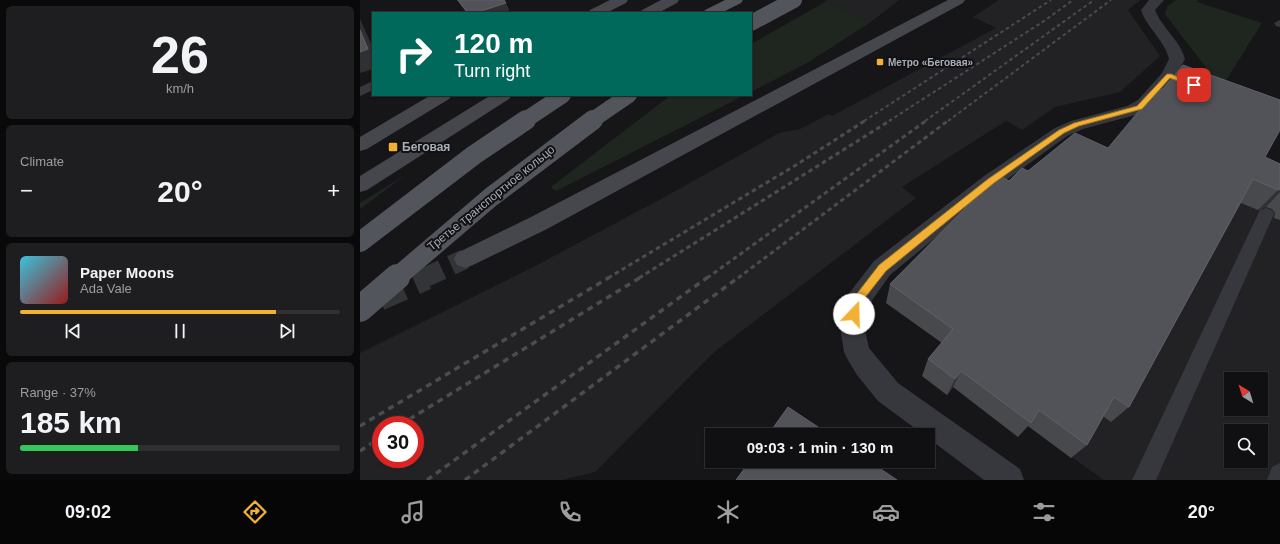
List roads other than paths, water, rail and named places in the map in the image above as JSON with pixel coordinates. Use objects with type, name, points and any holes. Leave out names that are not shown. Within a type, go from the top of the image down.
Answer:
[{"type":"main road","points":[[597,12],[621,0]]},
{"type":"main road","points":[[649,12],[672,0]]},
{"type":"main road","points":[[712,12],[736,0]]},
{"type":"main road","points":[[752,22],[794,0]]},
{"type":"main road","points":[[863,52],[902,25],[930,0]]},
{"type":"main road","points":[[910,26],[949,0]]},
{"type":"main road","points":[[465,259],[539,223],[863,52],[958,0]]},
{"type":"main road","points":[[360,145],[441,96]]},
{"type":"main road","points":[[360,184],[501,96]]},
{"type":"main road","points":[[360,242],[474,155],[562,96]]},
{"type":"main road","name":"Третье транспортное кольцо","points":[[360,309],[474,210],[566,139],[628,96]]},
{"type":"street","points":[[1008,480],[888,392],[857,352],[852,326],[856,303],[882,268],[991,181],[1068,128],[1139,107],[1176,78],[1177,59],[1175,51],[1151,18],[1148,10],[1157,0]]},
{"type":"lane","points":[[360,92],[372,86]]},
{"type":"lane","points":[[1144,480],[1266,214]]},
{"type":"lane","points":[[1278,480],[1280,475]]},
{"type":"tunnel","points":[[424,278],[465,259]]},
{"type":"tunnel","points":[[379,298],[426,277]]},
{"type":"railway","points":[[864,121],[1051,0]]},
{"type":"railway","points":[[889,121],[1044,21],[1073,0]]},
{"type":"railway","points":[[925,121],[1094,0]]},
{"type":"railway","points":[[948,121],[1111,0]]},
{"type":"railway","points":[[608,278],[796,165],[866,120]]},
{"type":"railway","points":[[639,278],[891,120]]},
{"type":"railway","points":[[707,278],[927,120]]},
{"type":"railway","points":[[738,278],[949,120]]},
{"type":"railway","points":[[360,426],[610,277]]},
{"type":"railway","points":[[415,416],[641,277]]},
{"type":"railway","points":[[427,480],[708,277]]},
{"type":"railway","points":[[465,480],[739,277]]},
{"type":"railway","points":[[360,451],[372,443]]},
{"type":"place","name":"Метро «Беговая»","points":[[880,62]]},
{"type":"place","name":"Беговая","points":[[393,147]]}]
